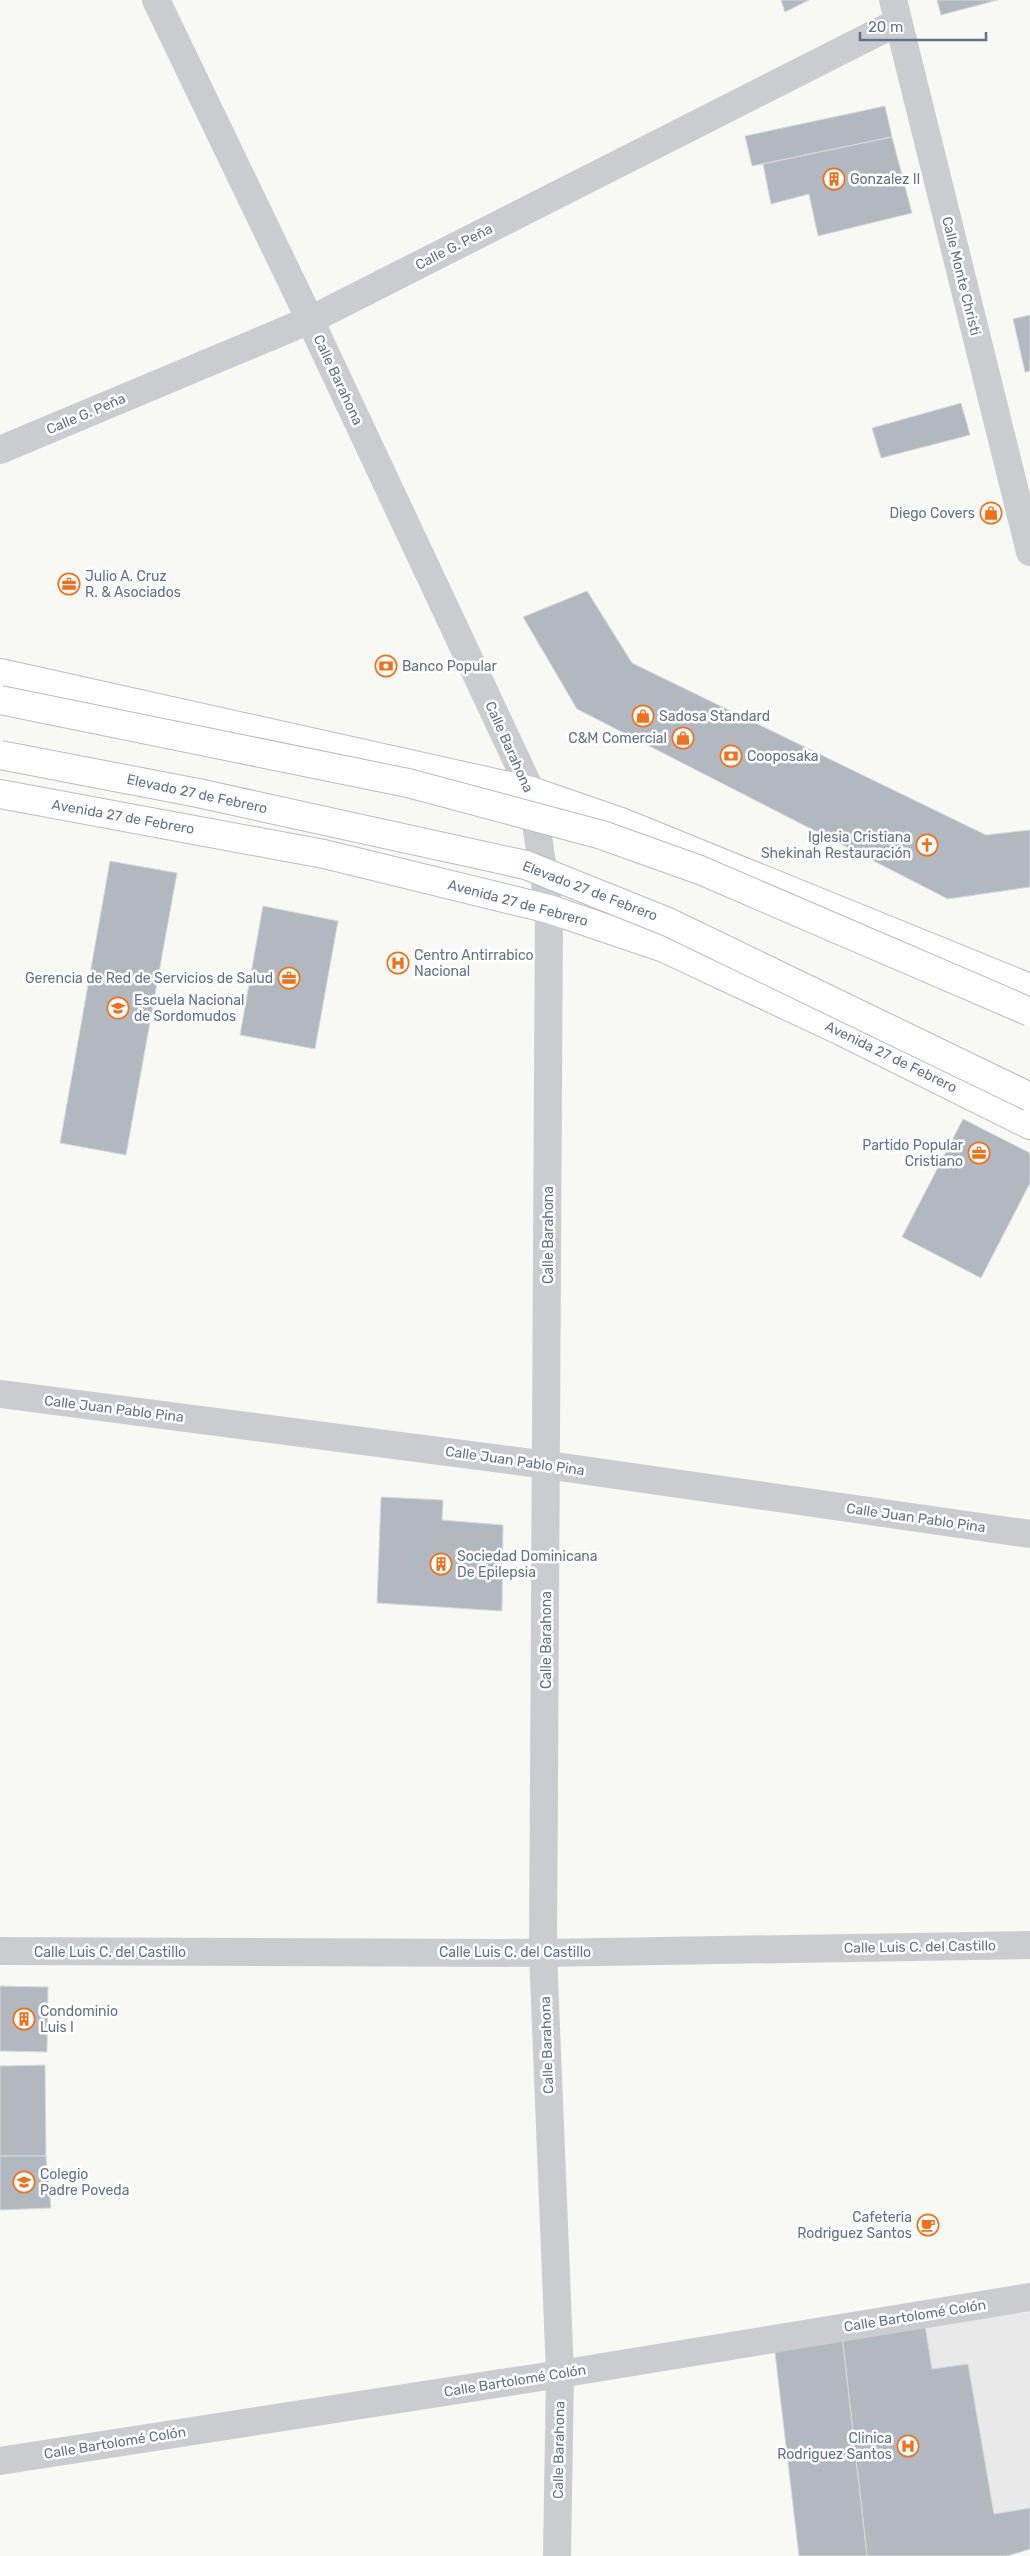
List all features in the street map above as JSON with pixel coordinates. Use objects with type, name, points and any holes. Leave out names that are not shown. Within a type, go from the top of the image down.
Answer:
[{"type":"main road","points":[[0,673],[531,791],[621,822],[1030,988]]},
{"type":"main road","points":[[0,700],[408,783],[602,835],[700,870],[1030,1012]]},
{"type":"main road","name":"Elevado 27 de Febrero","points":[[0,755],[198,793],[526,865],[668,922],[1030,1097]]},
{"type":"main road","name":"Avenida 27 de Febrero","points":[[0,794],[324,854],[549,909],[664,948],[840,1031],[1030,1125]]},
{"type":"street","name":"Calle Barahona","points":[[156,0],[310,320],[531,791],[549,909],[544,1952],[560,2374],[557,2556]]},
{"type":"street","name":"Calle G. Peña","points":[[0,450],[310,320],[896,11]]},
{"type":"street","name":"Calle Monte Christi","points":[[896,11],[1029,544]]},
{"type":"street","name":"Calle Juan Pablo Pina","points":[[0,1394],[547,1465],[1030,1534]]},
{"type":"street","name":"Calle Luis C. del Castillo","points":[[0,1951],[544,1952],[1030,1945]]},
{"type":"street","name":"Calle Bartolomé Colón","points":[[0,2461],[560,2374],[1030,2297]]},
{"type":"shaded area","name":"Clinica Rodriguez Santos","points":[[1030,2312],[1030,2549],[1007,2556],[799,2556],[774,2344]]},
{"type":"building","points":[[781,0],[809,0],[785,12]]},
{"type":"building","points":[[937,0],[998,0],[941,15]]},
{"type":"building","points":[[885,106],[892,137],[752,166],[745,136]]},
{"type":"building","name":"Gonzalez II","points":[[892,137],[912,213],[818,236],[809,194],[771,204],[763,164]]},
{"type":"building","points":[[1030,315],[1030,371],[1025,372],[1013,319]]},
{"type":"building","points":[[961,403],[970,435],[881,458],[872,428]]},
{"type":"building","points":[[587,591],[632,663],[986,835],[1030,830],[1030,887],[948,899],[577,709],[523,617]]},
{"type":"building","name":"Escuela Nacional de Sordomudos","points":[[110,861],[177,873],[126,1155],[60,1143]]},
{"type":"building","name":"Gerencia de Red de Servicios de Salud","points":[[263,906],[338,921],[315,1049],[240,1035]]},
{"type":"building","points":[[963,1119],[1030,1153],[1030,1183],[981,1278],[902,1237]]},
{"type":"building","name":"Sociedad Dominicana De Epilepsia","points":[[381,1497],[443,1500],[442,1520],[503,1525],[502,1611],[377,1603]]},
{"type":"building","name":"Condominio Luis I","points":[[0,1986],[48,1987],[47,2052],[0,2051]]},
{"type":"building","points":[[45,2065],[46,2156],[0,2156],[0,2066]]},
{"type":"building","name":"Colegio Padre Poveda","points":[[0,2156],[46,2156],[51,2208],[0,2210]]},
{"type":"building","points":[[925,2325],[932,2369],[968,2364],[994,2514],[1030,2508],[1030,2549],[1007,2556],[867,2556],[842,2335]]},
{"type":"building","points":[[842,2335],[867,2556],[799,2556],[774,2344]]},
{"type":"place","name":"Gonzalez II","points":[[834,179]]},
{"type":"place","name":"Diego Covers","points":[[991,513]]},
{"type":"place","name":"Julio A. Cruz R. & Asociados","points":[[69,584]]},
{"type":"place","name":"Banco Popular","points":[[386,666]]},
{"type":"place","name":"Sadosa Standard","points":[[643,716]]},
{"type":"place","name":"C&M Comercial","points":[[683,738]]},
{"type":"place","name":"Cooposaka","points":[[731,756]]},
{"type":"place","name":"Iglesia Cristiana Shekinah Restauración","points":[[927,845]]},
{"type":"place","name":"Centro Antirrabico Nacional","points":[[398,963]]},
{"type":"place","name":"Gerencia de Red de Servicios de Salud","points":[[289,978]]},
{"type":"place","name":"Escuela Nacional de Sordomudos","points":[[118,1008]]},
{"type":"place","name":"Partido Popular Cristiano","points":[[979,1153]]},
{"type":"place","name":"Sociedad Dominicana De Epilepsia","points":[[441,1564]]},
{"type":"place","name":"Condominio Luis I","points":[[24,2019]]},
{"type":"place","name":"Colegio Padre Poveda","points":[[24,2182]]},
{"type":"place","name":"Cafeteria Rodriguez Santos","points":[[928,2225]]},
{"type":"place","name":"Clinica Rodriguez Santos","points":[[908,2446]]}]
